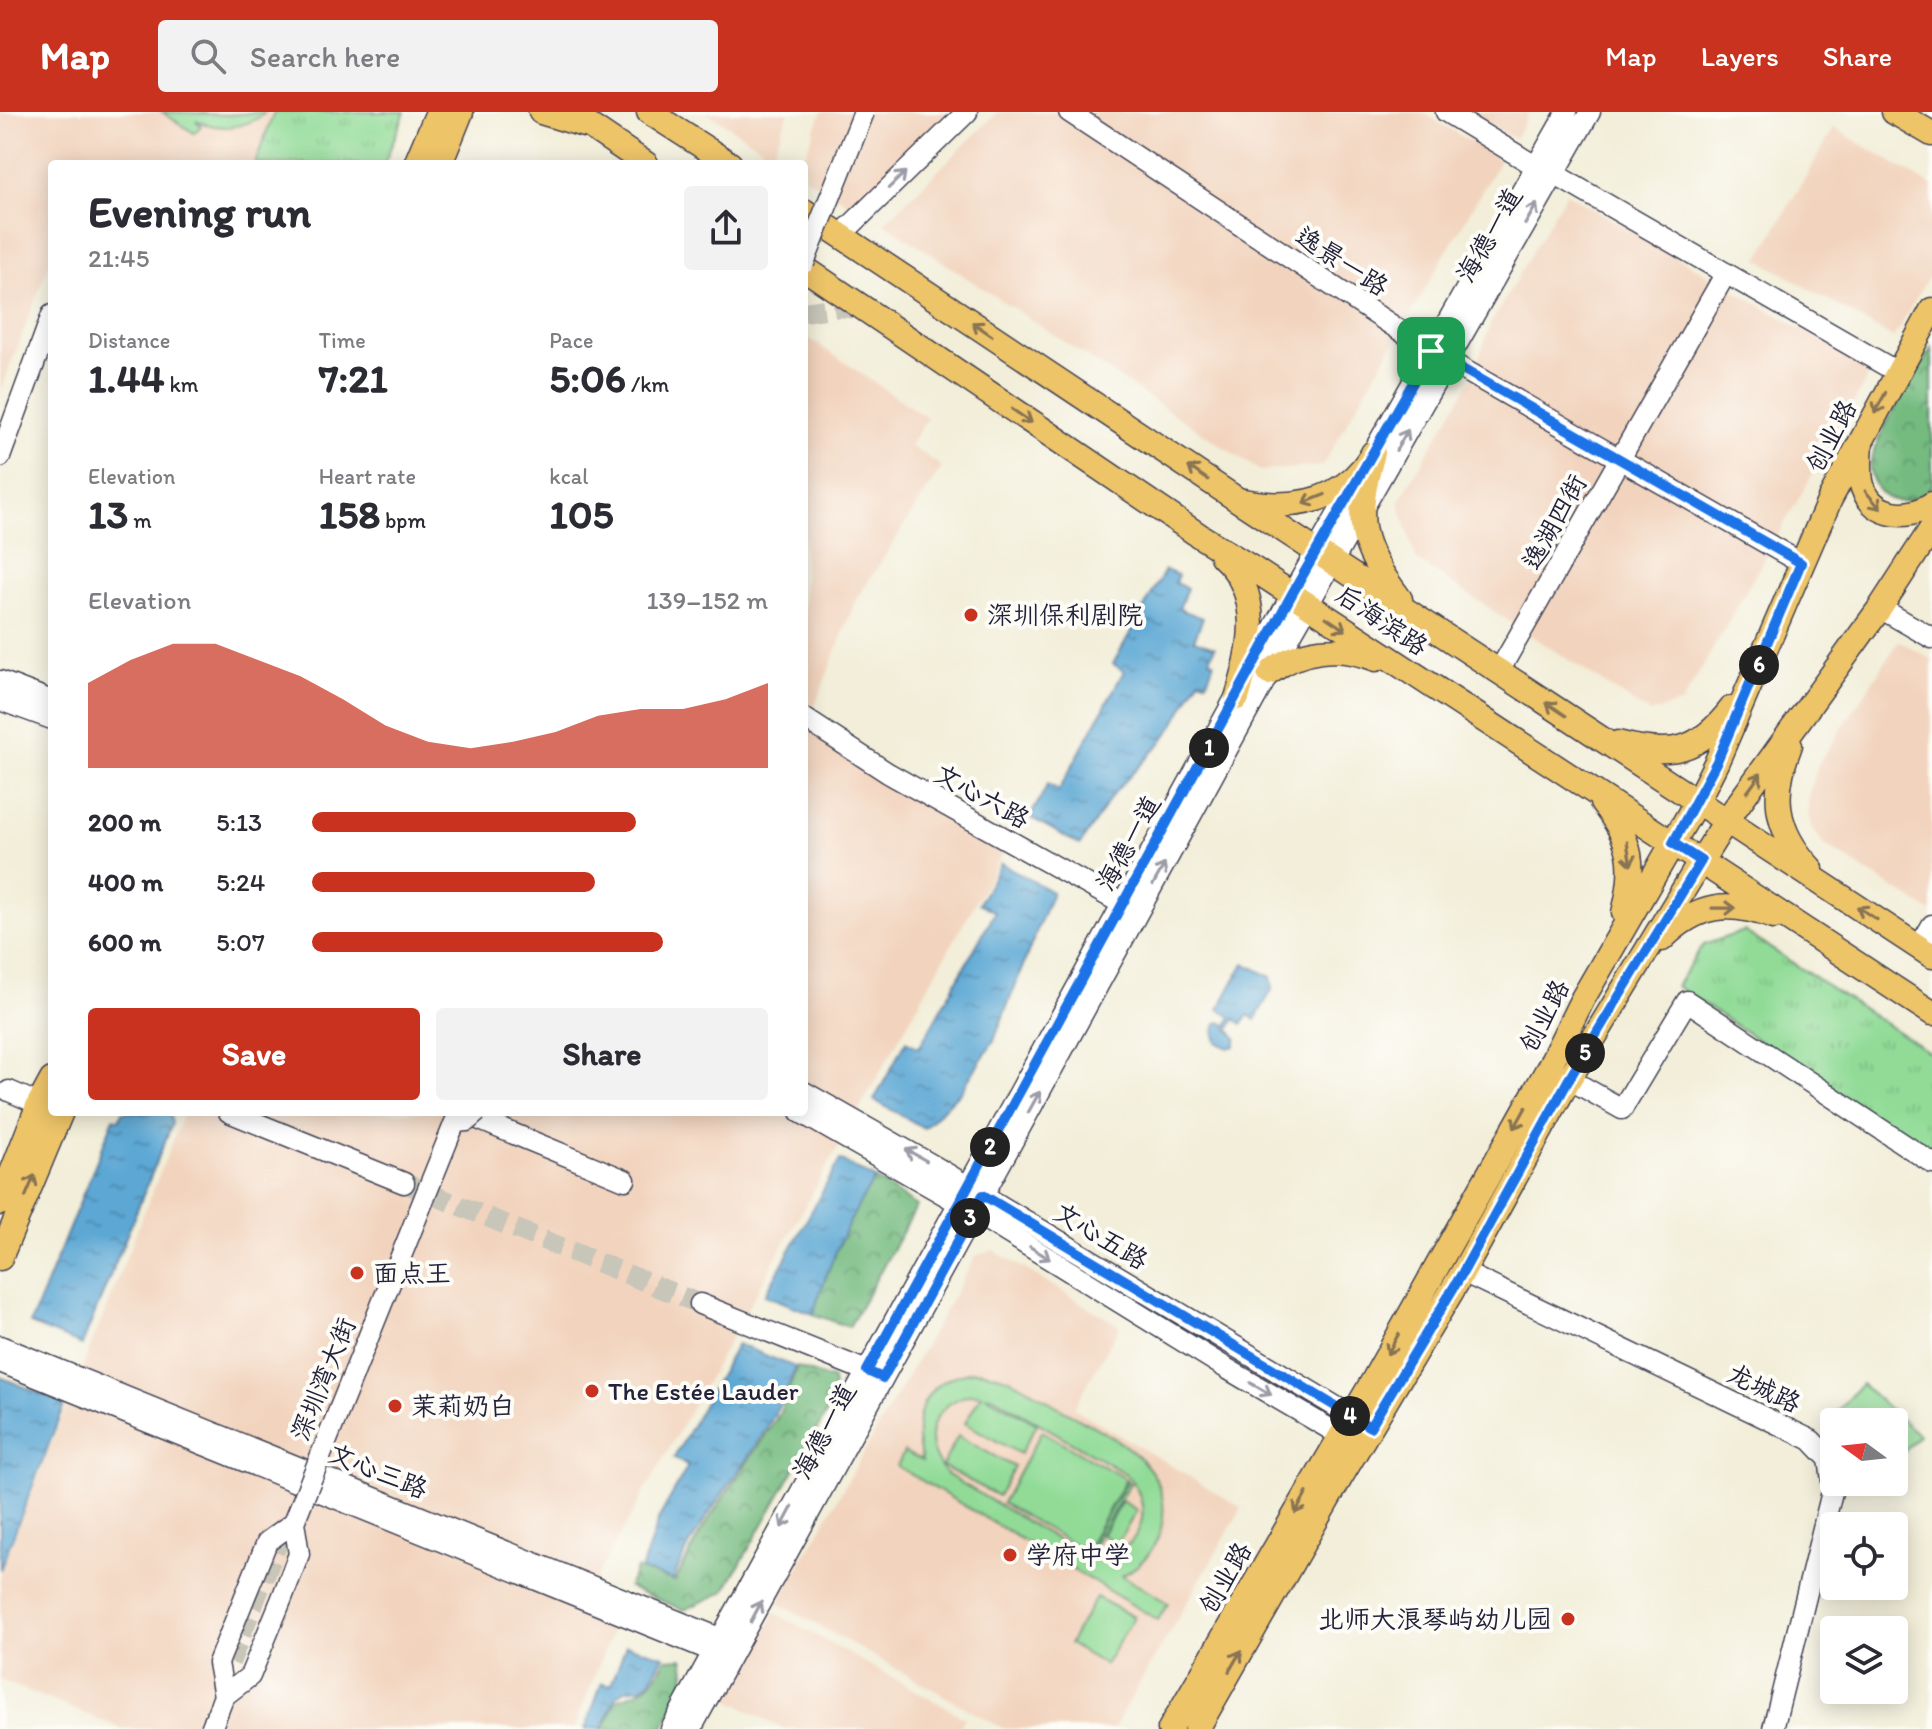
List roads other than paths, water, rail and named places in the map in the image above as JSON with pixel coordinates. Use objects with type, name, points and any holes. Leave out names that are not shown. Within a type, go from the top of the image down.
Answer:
[{"type":"main road","points":[[443,155],[461,112]]},
{"type":"main road","points":[[443,155],[460,128],[482,112]]},
{"type":"main road","points":[[541,112],[578,119],[640,160]]},
{"type":"main road","points":[[649,112],[724,160]]},
{"type":"main road","points":[[1894,112],[1932,134]]},
{"type":"main road","points":[[418,160],[435,116]]},
{"type":"main road","name":"后海滨路","points":[[808,214],[1926,952]]},
{"type":"main road","name":"后海滨路","points":[[808,269],[1200,536],[1932,1013]]},
{"type":"main road","name":"创业路","points":[[1170,1729],[1355,1431],[1463,1272],[1559,1073],[1582,1000],[1697,801],[1830,499],[1932,310]]},
{"type":"main road","points":[[1862,437],[1861,482],[1865,495],[1873,505],[1884,512],[1898,515],[1911,514],[1932,504]]},
{"type":"main road","points":[[1238,500],[1288,506],[1306,504],[1359,475],[1373,453]]},
{"type":"main road","points":[[1373,453],[1365,482],[1362,532],[1375,566],[1411,614]]},
{"type":"main road","name":"创业路","points":[[1197,1729],[1355,1431],[1559,1073],[1640,965],[1726,821],[1880,608],[1932,528]]},
{"type":"main road","points":[[1200,536],[1236,568],[1250,601],[1250,645],[1237,698]]},
{"type":"main road","points":[[1269,673],[1299,656],[1318,650],[1361,653],[1406,671]]},
{"type":"main road","points":[[1601,739],[1661,751],[1692,745],[1719,725],[1757,669]]},
{"type":"main road","points":[[1802,718],[1781,771],[1777,792],[1779,814],[1788,838],[1801,859],[1829,888]]},
{"type":"main road","points":[[1591,788],[1621,828],[1632,861],[1629,892],[1611,951]]},
{"type":"main road","points":[[1640,965],[1678,923],[1711,908],[1735,907],[1760,912],[1799,926]]},
{"type":"main road","points":[[0,1203],[48,1112]]},
{"type":"main road","points":[[0,1258],[48,1114]]},
{"type":"street","points":[[808,256],[864,112]]},
{"type":"street","points":[[841,235],[967,112]]},
{"type":"street","name":"逸景一路","points":[[1069,112],[1439,356],[1801,563]]},
{"type":"street","points":[[1446,112],[1897,372]]},
{"type":"street","name":"海德一道","points":[[1546,170],[1567,112]]},
{"type":"street","name":"海德一道","points":[[1324,557],[1362,509],[1439,356],[1546,170],[1590,112]]},
{"type":"street","name":"逸湖四街","points":[[1499,671],[1726,273]]},
{"type":"street","points":[[0,457],[48,326]]},
{"type":"street","name":"海德一道","points":[[1131,909],[1237,698],[1324,557],[1373,453],[1439,356]]},
{"type":"street","name":"海德一道","points":[[691,1729],[726,1648],[1131,909],[1269,673],[1300,600]]},
{"type":"street","points":[[1880,608],[1932,638]]},
{"type":"street","points":[[0,681],[48,699]]},
{"type":"street","points":[[0,700],[48,718]]},
{"type":"street","name":"文心六路","points":[[808,721],[888,773],[1131,909]]},
{"type":"street","points":[[1926,952],[1932,925]]},
{"type":"street","points":[[1559,1073],[1622,1109],[1687,1001],[1932,1163]]},
{"type":"street","points":[[9,1091],[48,1107]]},
{"type":"street","name":"文心五路","points":[[808,1095],[971,1199],[1355,1431]]},
{"type":"street","points":[[239,1116],[404,1183]]},
{"type":"street","name":"文心五路","points":[[808,1116],[971,1199]]},
{"type":"street","points":[[475,1117],[625,1180]]},
{"type":"street","name":"深圳湾大街","points":[[224,1696],[218,1663],[267,1542],[294,1522],[475,1117]]},
{"type":"street","name":"龙城路","points":[[1463,1272],[1811,1440],[1829,1459],[1833,1488],[1779,1728]]},
{"type":"street","points":[[700,1304],[875,1374]]},
{"type":"street","name":"文心三路","points":[[0,1346],[726,1648]]},
{"type":"street","name":"文心三路","points":[[0,1362],[726,1648]]},
{"type":"street","name":"深圳湾大街","points":[[211,1729],[224,1696],[250,1676],[273,1619],[299,1554],[294,1522]]},
{"type":"street","name":"海德一道","points":[[671,1729],[726,1648]]},
{"type":"water","points":[[1165,570],[1178,575],[1175,583],[1187,588],[1179,609],[1203,618],[1194,640],[1215,647],[1210,660],[1214,662],[1207,682],[1199,679],[1174,725],[1113,794],[1080,845],[1030,817],[1048,784],[1059,790],[1124,671],[1113,664]]},
{"type":"water","points":[[1001,863],[1052,892],[994,1040],[961,1091],[924,1128],[874,1100],[906,1041],[919,1048],[995,912],[979,903]]},
{"type":"water","points":[[1244,963],[1271,977],[1273,988],[1255,1020],[1248,1015],[1242,1024],[1235,1019],[1229,1030],[1237,1038],[1235,1046],[1228,1048],[1217,1042],[1214,1031],[1217,1023],[1227,1026],[1231,1017],[1219,1009]]},
{"type":"water","points":[[120,1116],[171,1116],[172,1124],[82,1345],[30,1324],[114,1118],[119,1120]]},
{"type":"water","points":[[840,1160],[875,1179],[839,1244],[813,1314],[765,1295]]},
{"type":"water","points":[[737,1344],[795,1367],[784,1396],[770,1423],[701,1525],[673,1580],[641,1570],[659,1518],[688,1466],[674,1458]]},
{"type":"water","points":[[0,1377],[65,1403],[0,1570]]},
{"type":"water","points":[[626,1645],[664,1656],[650,1681],[641,1688],[625,1690],[616,1697],[602,1729],[585,1729],[602,1683],[611,1685]]},
{"type":"tunnel","points":[[808,311],[839,307],[865,310]]},
{"type":"tunnel","points":[[404,1183],[700,1304]]},
{"type":"tunnel","points":[[219,1690],[286,1523]]},
{"type":"place","name":"深圳保利剧院","points":[[971,615]]},
{"type":"place","name":"面点王","points":[[357,1273]]},
{"type":"place","name":"The Estée Lauder","points":[[592,1391]]},
{"type":"place","name":"茉莉奶白","points":[[395,1406]]},
{"type":"place","name":"学府中学","points":[[1010,1555]]},
{"type":"place","name":"北师大浪琴屿幼儿园","points":[[1568,1619]]}]
